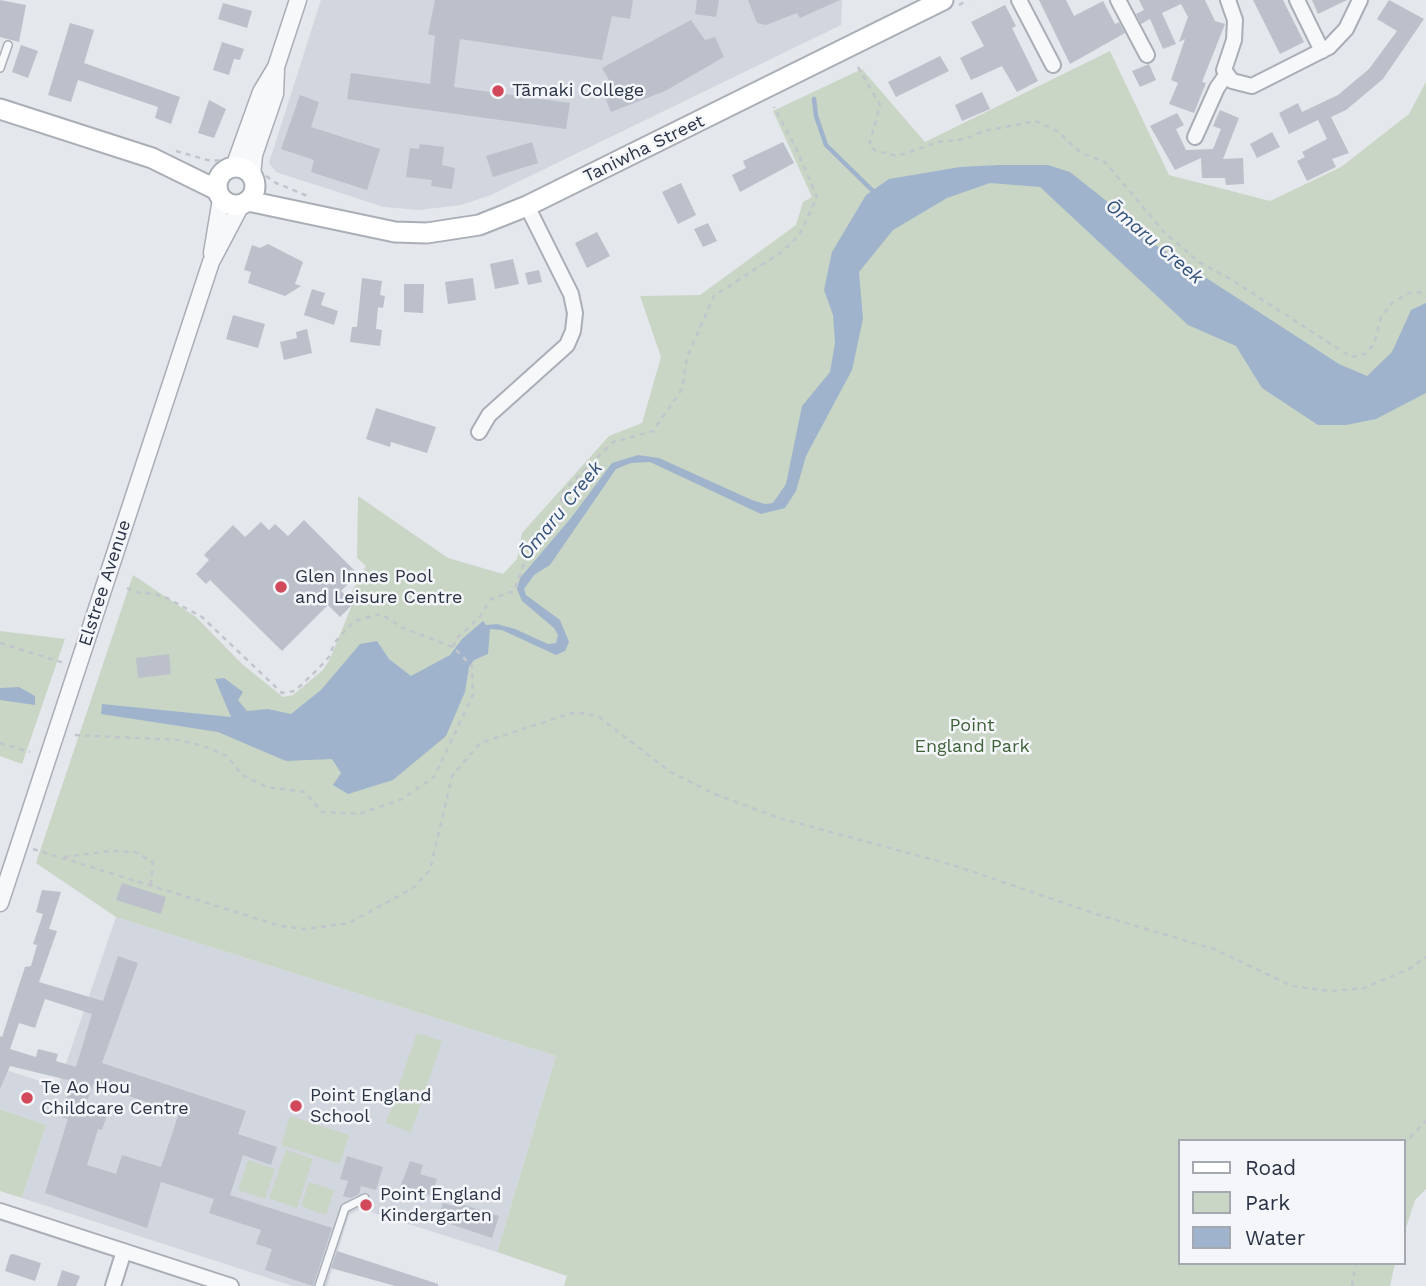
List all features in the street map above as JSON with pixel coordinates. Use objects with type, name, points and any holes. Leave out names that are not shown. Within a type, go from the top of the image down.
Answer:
[{"type":"main road","name":"Taniwha Street","points":[[245,203],[312,216],[330,216],[379,230],[427,233],[479,225],[527,206],[943,0]]},
{"type":"main road","points":[[0,109],[152,158],[244,169],[256,176],[254,192],[245,203],[230,205],[219,195],[152,158]]},
{"type":"main road","points":[[219,195],[218,179],[230,169]]},
{"type":"main road","name":"Taniwha Street","points":[[256,176],[330,216]]},
{"type":"street","points":[[230,169],[261,92],[276,68],[298,0]]},
{"type":"street","points":[[1019,0],[1053,65]]},
{"type":"street","points":[[1118,0],[1147,55]]},
{"type":"street","points":[[1227,0],[1236,20],[1234,40],[1224,70],[1226,75],[1242,85],[1252,86],[1322,51],[1346,29],[1360,0]]},
{"type":"street","points":[[1297,0],[1322,51]]},
{"type":"street","points":[[256,176],[254,155],[275,94],[276,68]]},
{"type":"street","points":[[1195,137],[1217,88],[1226,75]]},
{"type":"street","name":"Elstree Avenue","points":[[0,903],[211,262],[219,195]]},
{"type":"street","name":"Elstree Avenue","points":[[211,262],[245,203]]},
{"type":"street","points":[[479,432],[489,415],[567,345],[573,331],[575,313],[570,295],[527,206]]},
{"type":"street","points":[[1,1215],[231,1286]]},
{"type":"street","points":[[113,1286],[124,1251]]},
{"type":"lane","points":[[0,68],[8,45]]},
{"type":"lane","points":[[320,1286],[345,1208],[365,1198]]},
{"type":"path","points":[[858,67],[880,105],[869,146],[876,151],[898,156],[929,144],[965,139],[984,131],[1036,121],[1057,131],[1081,153],[1105,162],[1164,232],[1199,262],[1232,280],[1351,357],[1365,354],[1374,344],[1381,317],[1392,303],[1409,293],[1426,292]]},
{"type":"path","points":[[453,647],[457,638],[479,618],[491,599],[514,591],[526,561],[564,506],[561,496],[575,479],[613,442],[653,431],[681,389],[687,357],[714,296],[783,250],[800,234],[817,197],[795,146],[774,107]]},
{"type":"path","points":[[193,162],[195,155]]},
{"type":"path","points":[[256,176],[312,198]]},
{"type":"path","points":[[75,735],[180,740],[203,746],[227,756],[242,775],[267,787],[305,792],[322,812],[359,814],[402,799],[434,777],[473,695],[472,666],[453,647],[437,638],[403,628],[381,614],[357,618],[335,642],[326,661],[295,691],[282,693],[202,617],[166,598],[124,587]]},
{"type":"path","points":[[0,643],[77,667]]},
{"type":"path","points":[[19,845],[150,884],[246,918],[306,929],[349,923],[413,888],[430,870],[452,776],[480,743],[575,712],[598,716],[669,771],[712,793],[779,818],[953,865],[1102,916],[1214,949],[1292,986],[1330,991],[1364,988],[1409,969],[1426,957]]},
{"type":"path","points":[[0,743],[30,752]]},
{"type":"path","points":[[61,857],[110,851],[135,852],[153,862],[150,884]]},
{"type":"path","points":[[1405,1143],[1426,1121]]},
{"type":"path","points":[[1352,1286],[1356,1265]]},
{"type":"shaded area","name":"Tāmaki College","points":[[321,0],[842,0],[841,25],[491,195],[461,205],[419,210],[384,207],[276,172],[269,163]]},
{"type":"shaded area","name":"Point England School","points":[[116,917],[556,1056],[497,1252],[361,1209],[349,1215],[327,1286],[293,1286],[22,1198],[46,1125],[0,1109],[0,1068],[58,1087]]},
{"type":"green space","name":"Point England Park","points":[[1110,51],[1169,175],[1270,201],[1341,167],[1409,114],[1426,82],[1426,1189],[1415,1200],[1405,1231],[1405,1139],[1178,1139],[1178,1265],[1395,1265],[1390,1286],[564,1286],[567,1276],[497,1252],[556,1056],[116,917],[36,863],[133,575],[196,617],[242,664],[283,697],[293,695],[323,670],[330,659],[354,600],[350,595],[366,566],[357,558],[358,496],[448,558],[503,574],[517,559],[522,533],[609,436],[642,423],[661,357],[640,296],[700,295],[796,225],[803,202],[812,197],[773,111],[862,69],[925,142]]},
{"type":"green space","points":[[0,631],[65,639],[22,764],[0,756]]},
{"type":"green space","points":[[417,1033],[442,1041],[411,1132],[386,1123]]},
{"type":"green space","points":[[0,1109],[46,1125],[22,1198],[0,1191]]},
{"type":"green space","points":[[290,1116],[349,1135],[340,1164],[281,1145]]},
{"type":"green space","points":[[286,1150],[313,1159],[297,1208],[269,1198]]},
{"type":"green space","points":[[248,1160],[275,1169],[265,1199],[238,1190]]},
{"type":"green space","points":[[309,1182],[334,1190],[326,1215],[301,1206]]},
{"type":"water","points":[[1048,165],[1070,172],[1133,222],[1154,244],[1339,364],[1367,376],[1392,352],[1411,310],[1426,303],[1426,393],[1376,419],[1346,425],[1318,425],[1262,388],[1236,346],[1188,325],[1040,187],[990,183],[947,198],[893,230],[859,272],[863,319],[852,370],[806,456],[796,491],[785,508],[761,514],[650,462],[631,463],[616,469],[550,565],[534,575],[524,589],[526,595],[560,620],[569,642],[565,651],[556,655],[502,630],[490,629],[488,654],[474,660],[469,667],[465,692],[446,736],[393,780],[348,794],[333,785],[341,773],[332,759],[286,761],[218,732],[101,714],[102,704],[231,717],[215,679],[224,678],[243,692],[238,700],[247,711],[268,709],[291,714],[321,690],[360,644],[377,641],[389,659],[411,676],[450,655],[462,639],[483,621],[486,625],[497,624],[515,629],[548,644],[556,643],[558,635],[554,628],[522,601],[517,589],[520,578],[571,518],[612,463],[638,455],[659,458],[752,500],[765,504],[773,503],[786,484],[802,406],[830,372],[835,343],[833,315],[824,290],[832,252],[866,195],[889,179],[960,167]]},
{"type":"water","points":[[19,687],[35,696],[35,705],[0,700],[0,688]]},
{"type":"building","points":[[0,0],[26,5],[19,42],[0,37]]},
{"type":"building","points":[[435,0],[633,0],[630,19],[612,16],[602,60],[460,39],[454,87],[570,103],[566,129],[347,99],[351,73],[430,84],[435,36],[428,34]]},
{"type":"building","points":[[697,0],[719,0],[716,17],[695,14]]},
{"type":"building","points":[[748,0],[840,0],[800,18],[797,13],[766,25],[757,23]]},
{"type":"building","points":[[1039,0],[1066,0],[1074,16],[1103,1],[1115,24],[1119,22],[1125,33],[1070,64]]},
{"type":"building","points":[[1139,0],[1205,0],[1215,21],[1225,24],[1202,82],[1206,83],[1194,113],[1169,104],[1178,83],[1171,80],[1185,39],[1179,42],[1188,17],[1181,4],[1162,13],[1176,44],[1163,49],[1150,19],[1141,24],[1136,14],[1144,10]]},
{"type":"building","points":[[1253,0],[1283,0],[1304,42],[1280,54]]},
{"type":"building","points":[[1312,0],[1347,0],[1318,14]]},
{"type":"building","points":[[1389,0],[1424,19],[1383,79],[1346,110],[1331,117],[1349,153],[1332,159],[1336,167],[1307,181],[1297,161],[1305,157],[1302,152],[1327,139],[1318,120],[1289,134],[1279,113],[1298,103],[1302,112],[1338,95],[1369,69],[1397,31],[1377,19]]},
{"type":"building","points":[[223,3],[252,11],[247,28],[218,19]]},
{"type":"building","points":[[1005,5],[1016,26],[1012,28],[1038,81],[1017,92],[1002,66],[971,80],[960,58],[984,46],[971,22]]},
{"type":"building","points":[[691,20],[705,40],[715,37],[724,57],[665,91],[611,112],[603,92],[613,87],[602,68]]},
{"type":"building","points":[[70,23],[94,30],[84,63],[180,97],[171,124],[155,118],[158,107],[78,80],[71,102],[48,95]]},
{"type":"building","points":[[222,42],[244,49],[240,60],[234,59],[229,75],[213,70]]},
{"type":"building","points":[[21,45],[38,51],[28,78],[12,72]]},
{"type":"building","points":[[940,56],[949,71],[896,97],[888,82]]},
{"type":"building","points":[[1149,64],[1156,80],[1140,87],[1132,71]]},
{"type":"building","points":[[982,92],[990,109],[962,121],[955,105]]},
{"type":"building","points":[[300,95],[319,102],[311,127],[380,149],[367,190],[311,172],[314,160],[281,149]]},
{"type":"building","points":[[209,100],[226,109],[214,138],[198,133]]},
{"type":"building","points":[[1220,110],[1239,118],[1223,159],[1243,158],[1244,184],[1226,185],[1225,178],[1202,178],[1201,158],[1175,170],[1150,126],[1177,113],[1184,125],[1176,129],[1186,150],[1213,149],[1221,129],[1213,126]]},
{"type":"building","points":[[1272,132],[1280,147],[1257,158],[1250,144]]},
{"type":"building","points":[[532,142],[538,163],[493,177],[486,156]]},
{"type":"building","points":[[783,142],[794,163],[740,192],[732,175],[746,168],[743,161]]},
{"type":"building","points":[[420,144],[444,147],[442,165],[455,168],[452,189],[431,186],[432,180],[406,177],[410,148],[419,149]]},
{"type":"building","points":[[681,183],[696,215],[678,224],[662,192]]},
{"type":"building","points":[[708,223],[717,241],[703,247],[694,229]]},
{"type":"building","points":[[597,232],[610,256],[587,268],[575,243]]},
{"type":"building","points":[[268,244],[303,262],[295,284],[301,286],[285,296],[248,283],[251,272],[244,270],[252,245],[260,248]]},
{"type":"building","points":[[513,259],[519,284],[495,289],[490,264]]},
{"type":"building","points":[[539,270],[542,282],[528,285],[525,273]]},
{"type":"building","points":[[362,278],[382,281],[380,295],[385,296],[383,308],[378,307],[376,329],[382,330],[380,346],[350,342],[352,327],[357,327]]},
{"type":"building","points":[[473,278],[476,300],[448,304],[445,282]]},
{"type":"building","points":[[404,284],[424,284],[423,313],[404,312]]},
{"type":"building","points":[[312,289],[325,293],[321,305],[338,311],[334,325],[304,315]]},
{"type":"building","points":[[233,315],[265,324],[258,348],[226,339]]},
{"type":"building","points":[[307,329],[312,353],[284,360],[280,342],[297,338],[296,332]]},
{"type":"building","points":[[376,408],[436,427],[427,453],[391,442],[390,447],[366,439]]},
{"type":"building","name":"Glen Innes Pool and Leisure Centre","points":[[304,520],[358,574],[341,591],[354,603],[340,617],[328,605],[282,651],[210,580],[206,584],[196,574],[209,560],[204,555],[233,525],[245,537],[261,522],[269,530],[275,524],[288,536]]},
{"type":"building","points":[[169,654],[171,674],[138,678],[136,658]]},
{"type":"building","points":[[122,883],[166,897],[161,914],[116,900]]},
{"type":"building","points":[[42,890],[61,892],[49,929],[57,931],[39,982],[103,1001],[118,956],[138,963],[102,1063],[246,1111],[238,1134],[277,1147],[271,1165],[243,1155],[230,1195],[332,1228],[313,1286],[265,1270],[272,1249],[256,1244],[261,1230],[209,1213],[214,1199],[161,1182],[147,1228],[45,1193],[68,1119],[61,1117],[72,1081],[10,1066],[0,1089],[0,1036],[2,1037],[25,967],[31,966],[37,945],[33,944],[43,914],[36,912]],"holes":[[[45,999],[92,1014],[76,1067],[56,1061],[58,1054],[38,1049],[36,1057],[10,1049],[19,1023],[35,1028]],[[93,1084],[179,1113],[161,1167],[122,1155],[116,1174],[87,1165],[98,1129],[102,1130],[107,1115],[85,1108]]]},
{"type":"building","points":[[347,1156],[383,1167],[376,1190],[361,1186],[359,1194],[351,1198],[343,1196],[348,1181],[340,1179]]},
{"type":"building","points":[[410,1161],[423,1165],[420,1174],[437,1179],[432,1196],[401,1185]]},
{"type":"building","points":[[455,1202],[499,1216],[492,1238],[438,1220],[443,1203],[453,1206]]},
{"type":"building","points":[[337,1251],[438,1286],[395,1286],[331,1268]]},
{"type":"building","points":[[10,1255],[41,1263],[35,1281],[5,1271]]},
{"type":"building","points":[[62,1270],[80,1276],[76,1286],[57,1286]]},
{"type":"waterway","points":[[814,99],[816,116],[826,145],[876,194]]},
{"type":"place","name":"Tāmaki College","points":[[498,91]]},
{"type":"place","name":"Glen Innes Pool and Leisure Centre","points":[[281,587]]},
{"type":"place","name":"Te Ao Hou Childcare Centre","points":[[27,1098]]},
{"type":"place","name":"Point England School","points":[[296,1106]]},
{"type":"place","name":"Point England Kindergarten","points":[[366,1205]]},
{"type":"water label","name":"Ōmaru Creek","points":[[1154,242]]},
{"type":"water label","name":"Ōmaru Creek","points":[[561,511]]}]
